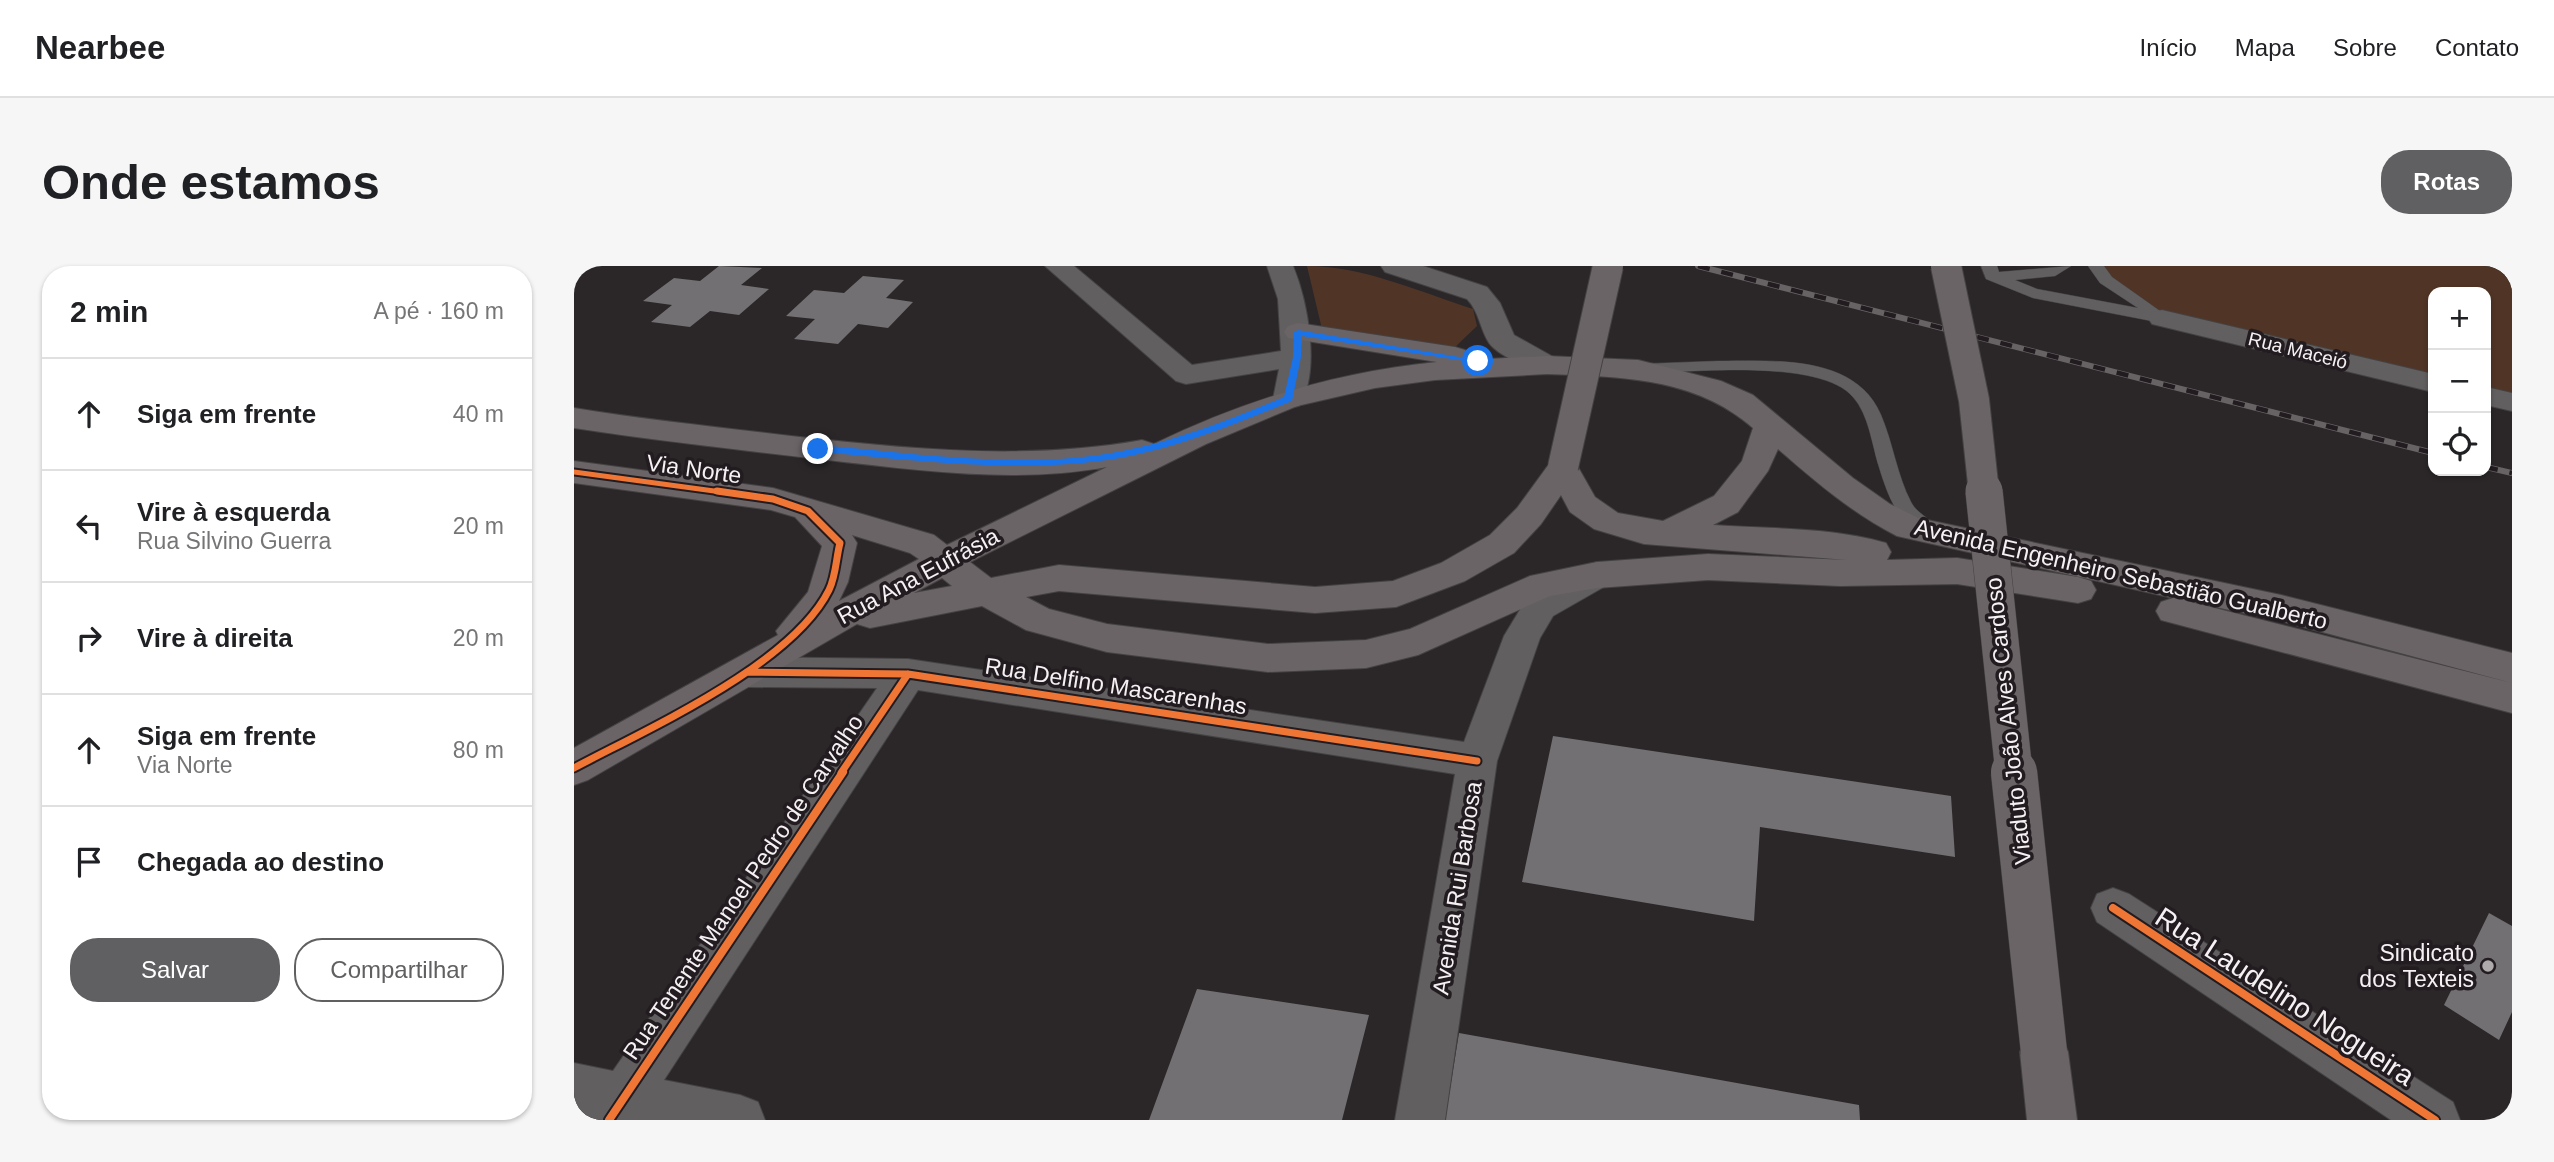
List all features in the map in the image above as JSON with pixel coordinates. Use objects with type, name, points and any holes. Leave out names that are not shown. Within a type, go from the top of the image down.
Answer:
[{"type":"main road","points":[[828,623],[1059,578],[1315,600],[1396,594],[1453,572],[1502,544],[1529,516],[1563,467],[1608,266]]},
{"type":"main road","name":"Viaduto João Alves Cardoso","points":[[1946,266],[1974,400],[2052,1120]]},
{"type":"main road","points":[[1297,345],[1532,367]]},
{"type":"main road","name":"Avenida Engenheiro Sebastião Gualberto","points":[[1195,437],[1289,399],[1375,379],[1435,371],[1532,367],[1638,369],[1710,387],[1742,402],[1803,456],[1878,512],[1909,528],[1945,538],[2281,608],[2512,668]]},
{"type":"main road","name":"Via Norte","points":[[574,418],[626,427],[855,453],[1012,464],[1119,455],[1195,437]]},
{"type":"main road","points":[[1665,534],[1726,504],[1758,464],[1770,425]]},
{"type":"main road","name":"Rua Ana Eufrásia","points":[[574,768],[747,673],[828,623],[945,560],[1195,437]]},
{"type":"main road","points":[[1563,467],[1582,504],[1606,521],[1665,534],[1818,544],[1895,556],[1957,571]]},
{"type":"main road","name":"Via Norte","points":[[574,472],[773,499],[922,544],[985,592],[1039,620],[1107,638],[1268,658],[1366,654],[1418,641],[1543,585]]},
{"type":"main road","points":[[747,673],[813,616],[829,591],[840,543],[808,510]]},
{"type":"main road","name":"Avenida Engenheiro Sebastião Gualberto","points":[[1543,585],[1597,575],[1708,568],[1840,573],[1957,571],[2121,597],[2512,698]]},
{"type":"street","points":[[1058,266],[1186,374],[1297,345]]},
{"type":"street","points":[[1280,266],[1289,291],[1297,345],[1289,399]]},
{"type":"street","points":[[1394,266],[1462,286],[1476,293],[1486,303],[1502,340],[1532,367]]},
{"type":"street","name":"Rua Maceió","points":[[2162,318],[2428,382]]},
{"type":"street","points":[[2491,397],[2512,402]]},
{"type":"street","name":"Avenida Rui Barbosa","points":[[1420,1120],[1477,761],[1522,636],[1541,607],[1597,575]]},
{"type":"street","name":"Rua Delfino Mascarenhas","points":[[747,673],[908,674],[1477,761]]},
{"type":"street","name":"Rua Tenente Manoel Pedro de Carvalho","points":[[617,1109],[908,674]]},
{"type":"street","name":"Rua Laudelino Nogueira","points":[[2113,908],[2435,1120]]},
{"type":"street","points":[[574,1088],[617,1109],[740,1120]]},
{"type":"lane","points":[[1991,271],[2039,274],[2063,266]]},
{"type":"lane","name":"Rua Maceió","points":[[2096,266],[2106,280],[2162,318]]},
{"type":"lane","name":"Rua Maceió","points":[[1991,271],[2033,293],[2162,318]]},
{"type":"lane","points":[[1638,369],[1755,366],[1820,373],[1852,386],[1867,406],[1906,513],[1911,521],[1945,538]]},
{"type":"shaded area","points":[[1307,266],[1370,275],[1473,309],[1477,326],[1453,349],[1322,329]]},
{"type":"shaded area","points":[[2104,266],[2512,266],[2512,397],[2491,392],[2491,287],[2428,287],[2428,378],[2165,314],[2113,279]]},
{"type":"building","points":[[719,266],[762,268],[741,285],[769,289],[739,315],[710,311],[690,327],[651,322],[672,305],[643,301],[674,278],[700,281]]},
{"type":"building","points":[[863,276],[904,280],[886,298],[913,302],[888,328],[858,324],[838,344],[794,339],[815,319],[786,316],[814,290],[844,293]]},
{"type":"building","points":[[1553,736],[1951,796],[1955,857],[1760,827],[1754,921],[1522,882]]},
{"type":"building","name":"Sindicato dos Texteis","points":[[2489,913],[2512,926],[2512,1012],[2499,1040],[2444,1005]]},
{"type":"building","points":[[1197,989],[1369,1015],[1342,1120],[1149,1120]]},
{"type":"building","points":[[1459,1033],[1859,1105],[1860,1120],[1445,1120]]},
{"type":"railway","points":[[1698,266],[2428,452]]},
{"type":"railway","points":[[2491,468],[2512,473]]},
{"type":"cycle path","points":[[574,472],[773,499],[808,511],[840,543],[829,590],[813,615],[787,640],[754,666],[715,690],[574,768]]},
{"type":"cycle path","points":[[747,672],[908,674],[1477,761]]},
{"type":"cycle path","points":[[609,1120],[908,674]]},
{"type":"cycle path","points":[[2113,908],[2435,1120]]},
{"type":"place","name":"Sindicato dos Texteis","points":[[2488,966]]},
{"type":"route","points":[[818,449],[941,461],[1012,464],[1119,455],[1195,437],[1289,399],[1297,357],[1298,332],[1478,361]]}]
